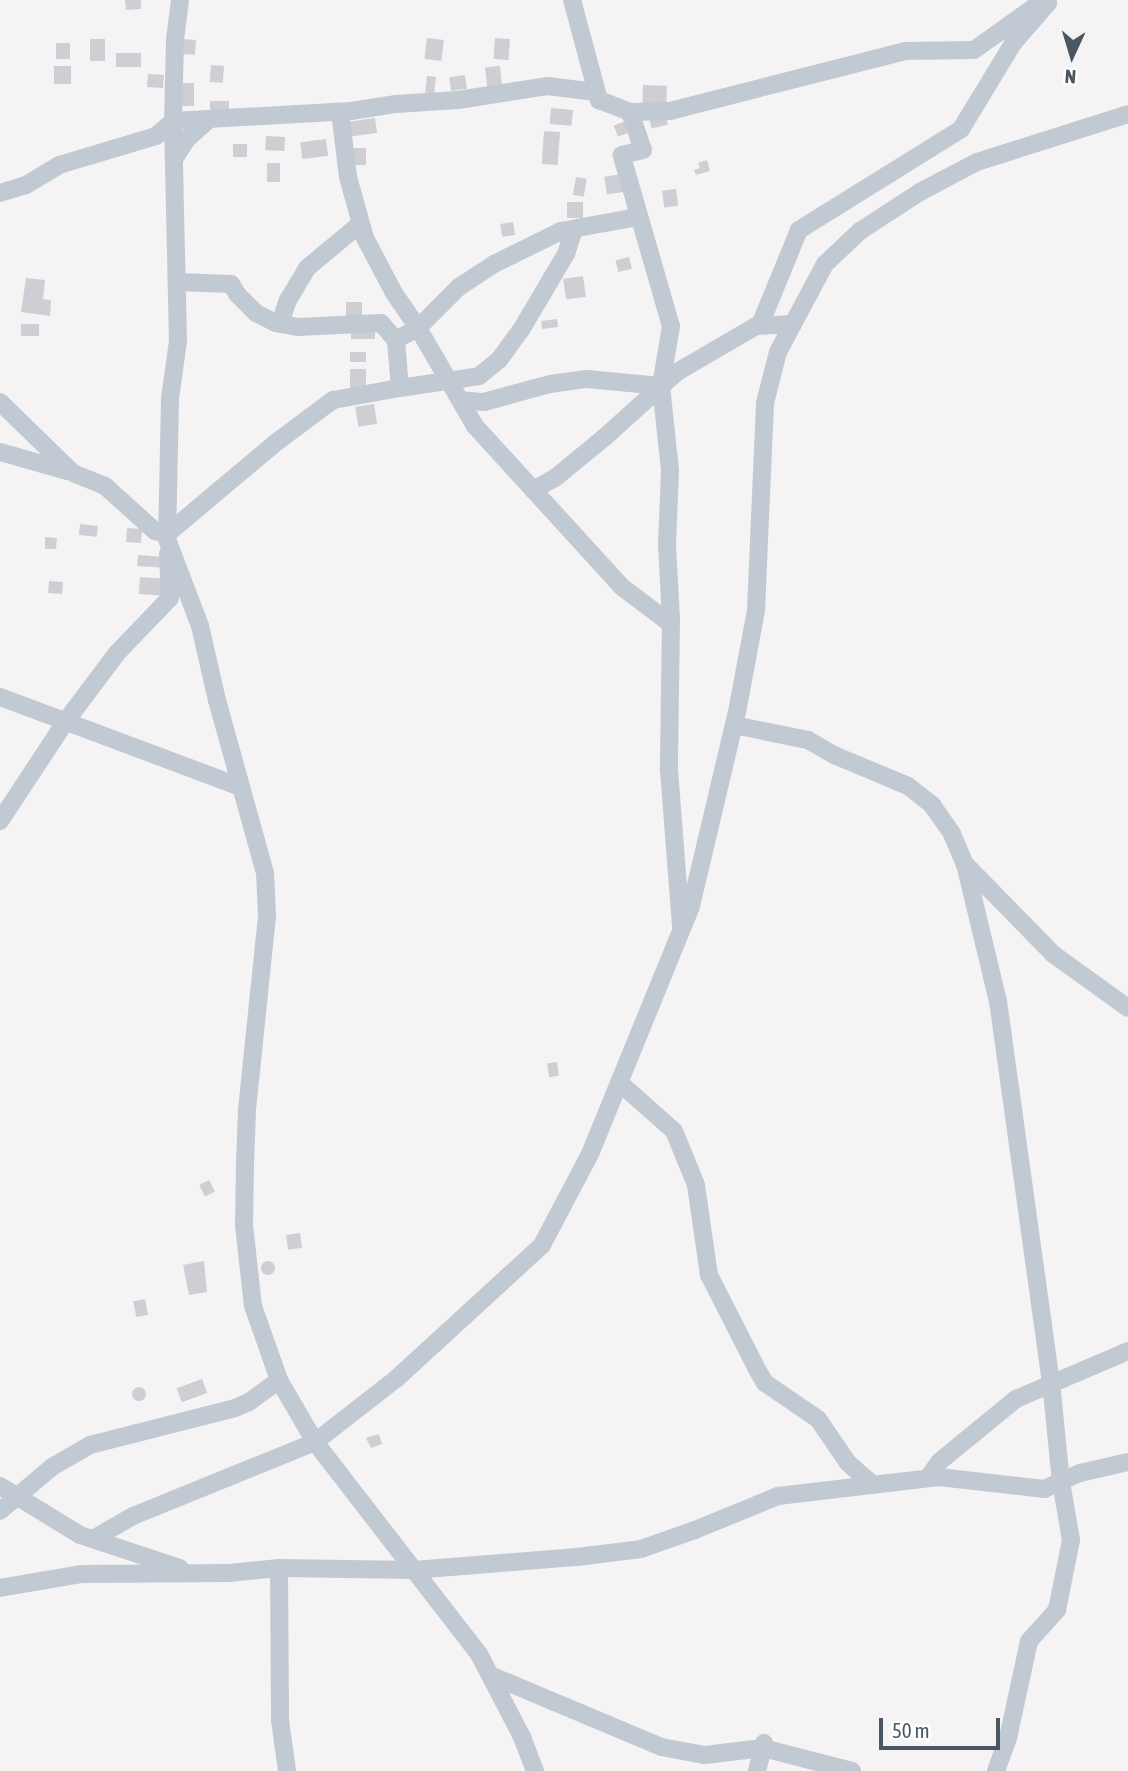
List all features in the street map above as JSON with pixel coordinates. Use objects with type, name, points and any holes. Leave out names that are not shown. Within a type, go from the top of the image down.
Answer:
[{"type":"street","points":[[0,821],[66,720],[117,653],[170,598],[167,536],[170,399],[178,341],[173,121],[175,40],[180,0]]},
{"type":"street","points":[[572,0],[599,100]]},
{"type":"street","points":[[0,193],[26,185],[59,165],[156,136],[173,121],[340,112],[396,103],[458,100],[547,86],[596,92],[599,100],[630,111],[670,111],[906,51],[974,50],[1044,0]]},
{"type":"street","points":[[760,326],[799,230],[961,129],[1014,42],[1051,0]]},
{"type":"street","points":[[630,111],[643,150],[622,155],[637,217],[654,261],[671,326],[662,386],[670,470],[667,545],[671,624],[669,770],[681,933]]},
{"type":"street","points":[[340,112],[346,168],[360,224],[394,293],[418,328],[475,426],[622,587],[671,624]]},
{"type":"street","points":[[93,1539],[133,1516],[314,1442],[396,1380],[542,1245],[590,1154],[621,1084],[695,893],[734,724],[756,610],[765,403],[778,352],[825,264],[860,231],[920,192],[977,162],[1128,114]]},
{"type":"street","points":[[174,159],[187,139],[208,120]]},
{"type":"street","points":[[396,340],[418,328],[458,287],[494,264],[561,231],[637,217]]},
{"type":"street","points":[[280,324],[288,300],[307,268],[360,224]]},
{"type":"street","points":[[167,536],[278,441],[333,400],[479,376],[499,360],[521,330],[531,308],[566,254],[574,229]]},
{"type":"street","points":[[177,282],[231,284],[256,313],[280,324],[298,327],[381,323],[396,340],[400,388]]},
{"type":"street","points":[[533,490],[555,478],[632,415],[677,372],[760,326],[793,324]]},
{"type":"street","points":[[460,400],[484,402],[550,384],[586,379],[662,386]]},
{"type":"street","points":[[0,402],[73,473]]},
{"type":"street","points":[[0,452],[36,459],[105,486],[155,531],[167,536],[200,626],[265,873],[267,916],[247,1111],[244,1225],[246,1267],[253,1306],[279,1380],[314,1442],[464,1632],[522,1737],[535,1771]]},
{"type":"street","points":[[0,697],[241,787]]},
{"type":"street","points":[[734,724],[808,740],[908,786],[932,805],[952,834],[965,864],[998,1001],[1051,1382],[1061,1482],[1072,1540],[1056,1610],[1029,1641],[1008,1738],[996,1771]]},
{"type":"street","points":[[965,864],[1053,954],[1128,1008]]},
{"type":"street","points":[[621,1084],[674,1131],[696,1185],[709,1275],[765,1383],[818,1419],[848,1463],[872,1484]]},
{"type":"street","points":[[928,1478],[939,1462],[1016,1399],[1128,1351]]},
{"type":"street","points":[[0,1511],[52,1467],[90,1445],[235,1408],[249,1402],[279,1380]]},
{"type":"street","points":[[0,1588],[81,1573],[195,1573],[279,1568],[414,1570],[503,1564],[641,1549],[711,1524],[766,1498],[928,1478],[1034,1490],[1080,1473],[1128,1462]]},
{"type":"street","points":[[0,1486],[79,1535],[195,1573]]},
{"type":"street","points":[[279,1568],[280,1720],[288,1771]]},
{"type":"street","points":[[490,1675],[661,1746],[705,1755],[763,1746],[852,1771]]},
{"type":"street","points":[[757,1771],[763,1746]]},
{"type":"building","points":[[125,0],[141,0],[141,9],[126,10]]},
{"type":"building","points":[[427,38],[444,40],[441,61],[424,59]]},
{"type":"building","points":[[495,38],[510,39],[508,60],[494,59]]},
{"type":"building","points":[[90,39],[105,39],[105,61],[90,61]]},
{"type":"building","points":[[183,39],[196,40],[195,55],[182,54]]},
{"type":"building","points":[[56,43],[70,43],[70,59],[56,59]]},
{"type":"building","points":[[116,53],[141,53],[141,67],[116,67]]},
{"type":"building","points":[[211,65],[224,66],[223,83],[210,82]]},
{"type":"building","points":[[54,66],[71,66],[71,84],[54,84]]},
{"type":"building","points":[[500,66],[502,86],[487,87],[485,68]]},
{"type":"building","points":[[148,74],[164,75],[163,88],[147,87]]},
{"type":"building","points":[[465,75],[467,89],[451,91],[449,77]]},
{"type":"building","points":[[427,76],[436,77],[434,96],[425,95]]},
{"type":"building","points":[[179,83],[194,83],[194,106],[179,106]]},
{"type":"building","points":[[643,85],[667,86],[666,110],[642,109]]},
{"type":"building","points":[[210,101],[229,101],[229,117],[210,117]]},
{"type":"building","points":[[551,108],[573,110],[572,126],[550,124]]},
{"type":"building","points":[[666,116],[668,125],[651,129],[649,120]]},
{"type":"building","points":[[375,118],[377,133],[348,137],[346,122]]},
{"type":"building","points":[[626,121],[630,132],[618,137],[614,125]]},
{"type":"building","points":[[544,131],[560,132],[558,165],[542,164]]},
{"type":"building","points":[[266,136],[285,137],[284,151],[265,150]]},
{"type":"building","points":[[326,139],[328,156],[302,159],[300,142]]},
{"type":"building","points":[[233,144],[247,144],[247,157],[233,157]]},
{"type":"building","points":[[350,148],[366,148],[366,165],[350,165]]},
{"type":"building","points":[[707,160],[710,171],[696,175],[694,170],[700,168],[698,163]]},
{"type":"building","points":[[267,163],[280,163],[280,182],[267,182]]},
{"type":"building","points":[[622,174],[625,192],[607,195],[604,177]]},
{"type":"building","points":[[576,177],[587,179],[584,197],[573,195]]},
{"type":"building","points":[[676,189],[678,206],[664,208],[662,191]]},
{"type":"building","points":[[567,202],[583,202],[583,218],[567,218]]},
{"type":"building","points":[[513,222],[515,235],[502,237],[500,224]]},
{"type":"building","points":[[629,257],[632,269],[618,272],[615,260]]},
{"type":"building","points":[[583,276],[586,297],[566,300],[563,279]]},
{"type":"building","points":[[26,278],[45,280],[43,299],[51,300],[50,316],[21,312]]},
{"type":"building","points":[[346,302],[362,302],[362,321],[346,321]]},
{"type":"building","points":[[557,319],[558,327],[542,329],[541,321]]},
{"type":"building","points":[[21,324],[39,324],[39,336],[21,336]]},
{"type":"building","points":[[351,329],[375,329],[375,339],[351,339]]},
{"type":"building","points":[[350,352],[366,352],[366,362],[350,362]]},
{"type":"building","points":[[350,369],[366,369],[366,388],[350,388]]},
{"type":"building","points":[[374,404],[377,424],[358,427],[355,407]]},
{"type":"building","points":[[80,524],[98,526],[97,537],[79,535]]},
{"type":"building","points":[[127,528],[142,529],[141,543],[126,542]]},
{"type":"building","points":[[45,537],[57,538],[56,549],[45,549]]},
{"type":"building","points":[[138,555],[165,557],[164,568],[137,566]]},
{"type":"building","points":[[140,577],[166,579],[165,596],[139,594]]},
{"type":"building","points":[[49,581],[63,582],[62,594],[48,593]]},
{"type":"building","points":[[557,1062],[559,1076],[549,1077],[547,1063]]},
{"type":"building","points":[[209,1180],[215,1192],[205,1197],[199,1185]]},
{"type":"building","points":[[300,1233],[302,1248],[288,1250],[286,1235]]},
{"type":"building","points":[[204,1261],[207,1292],[189,1295],[183,1265]]},
{"type":"building","points":[[268,1261],[273,1263],[273,1273],[268,1275],[263,1273],[261,1268],[263,1263]]},
{"type":"building","points":[[145,1299],[148,1315],[136,1317],[133,1301]]},
{"type":"building","points":[[202,1379],[207,1393],[182,1402],[177,1388]]},
{"type":"building","points":[[139,1387],[144,1389],[144,1399],[139,1401],[134,1399],[132,1394],[134,1389]]},
{"type":"building","points":[[379,1434],[382,1444],[371,1448],[366,1438]]}]
